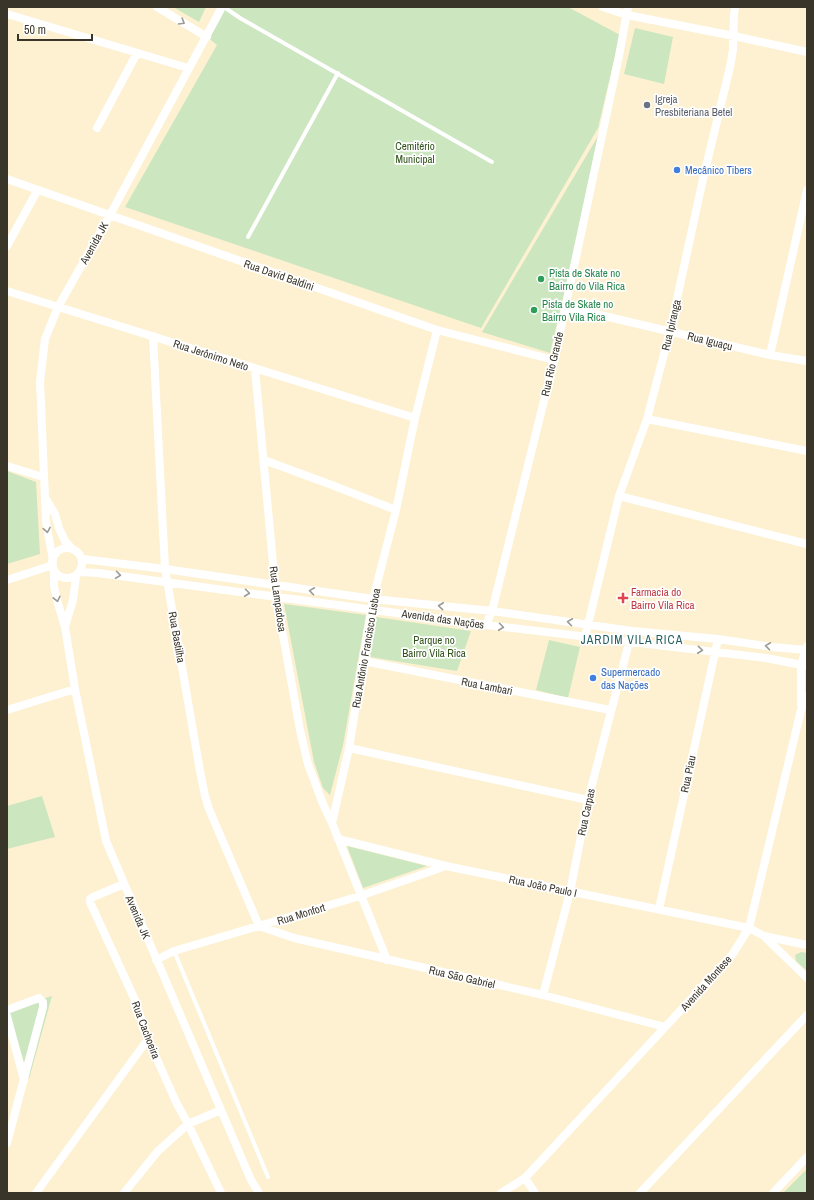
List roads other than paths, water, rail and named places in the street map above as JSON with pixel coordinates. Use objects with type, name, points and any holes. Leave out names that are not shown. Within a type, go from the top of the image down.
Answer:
[{"type":"street","points":[[157,7],[207,37]]},
{"type":"street","name":"Avenida JK","points":[[223,7],[188,68],[110,215],[58,307],[45,339],[40,382],[46,522],[56,593],[65,627],[106,841],[251,1180],[259,1193]]},
{"type":"street","points":[[603,7],[628,11],[807,52]]},
{"type":"street","name":"Rua Ipiranga","points":[[585,637],[619,496],[647,419],[670,331],[703,179],[730,66],[734,36],[735,7]]},
{"type":"street","name":"Rua Rio Grande","points":[[486,625],[492,611],[554,360],[620,56],[628,11]]},
{"type":"street","points":[[7,14],[188,68]]},
{"type":"street","points":[[97,128],[137,53]]},
{"type":"street","name":"Rua David Baldini","points":[[7,179],[37,191],[110,215],[437,330],[554,360]]},
{"type":"street","points":[[770,355],[807,190]]},
{"type":"street","points":[[7,246],[37,191]]},
{"type":"street","name":"Rua Jerônimo Neto","points":[[7,291],[415,418]]},
{"type":"street","name":"Rua Iguaçu","points":[[566,307],[770,355],[807,361]]},
{"type":"street","name":"Rua Antônio Francisco Lisboa","points":[[332,823],[349,748],[373,599],[396,510],[415,418],[437,330]]},
{"type":"street","name":"Rua Bastilha","points":[[153,336],[166,569],[205,796],[259,926]]},
{"type":"street","name":"Rua Lampadosa","points":[[255,369],[276,596],[300,730],[308,764],[322,804],[332,823]]},
{"type":"street","points":[[647,419],[807,451]]},
{"type":"street","points":[[264,460],[396,510]]},
{"type":"street","points":[[7,466],[43,477]]},
{"type":"street","points":[[619,496],[807,544]]},
{"type":"street","name":"Avenida JK","points":[[46,498],[55,514],[65,541],[72,549]]},
{"type":"street","points":[[72,549],[76,551],[82,559],[82,564],[78,574],[66,578],[57,574],[53,565],[58,552],[62,550],[72,549]]},
{"type":"street","name":"Avenida das Nações","points":[[82,559],[166,569],[373,599],[492,611],[632,631],[718,639],[772,647],[806,649]]},
{"type":"street","points":[[7,580],[53,565]]},
{"type":"street","name":"Avenida das Nações","points":[[78,574],[98,573],[486,625],[715,651],[804,665]]},
{"type":"street","name":"Avenida JK","points":[[65,627],[73,600],[78,574]]},
{"type":"street","name":"Rua Carpas","points":[[543,995],[570,892],[588,800],[610,710],[632,631]]},
{"type":"street","name":"Rua Piau","points":[[659,909],[718,639]]},
{"type":"street","name":"Avenida Montese","points":[[501,1193],[525,1178],[732,955],[749,928],[801,710],[806,649]]},
{"type":"street","name":"Rua Lambari","points":[[364,661],[610,710]]},
{"type":"street","points":[[7,710],[76,689]]},
{"type":"street","name":"Avenida Montese","points":[[801,710],[807,696]]},
{"type":"street","points":[[349,748],[588,800]]},
{"type":"street","points":[[332,823],[360,896],[387,960]]},
{"type":"street","name":"Rua João Paulo I","points":[[338,838],[446,866],[749,928],[764,936]]},
{"type":"street","name":"Rua Monfort","points":[[156,960],[174,951],[360,896],[446,866]]},
{"type":"street","name":"Rua Cachoeira","points":[[124,884],[90,899],[90,902],[135,1000],[148,1039],[176,1102],[188,1124],[219,1192]]},
{"type":"street","name":"Rua São Gabriel","points":[[259,926],[294,938],[543,995],[665,1027]]},
{"type":"street","points":[[764,936],[807,945]]},
{"type":"street","points":[[764,936],[807,978]]},
{"type":"street","points":[[7,1010],[39,998],[43,1002],[43,1007],[7,1143]]},
{"type":"street","points":[[640,1193],[807,1015]]},
{"type":"street","points":[[7,1016],[24,1081]]},
{"type":"street","points":[[36,1193],[148,1039]]},
{"type":"street","points":[[124,1193],[158,1151],[188,1124],[221,1110]]},
{"type":"street","points":[[773,1193],[807,1157]]},
{"type":"street","points":[[525,1178],[535,1193]]},
{"type":"lane","points":[[223,7],[492,162]]},
{"type":"lane","points":[[248,237],[338,74]]},
{"type":"lane","points":[[174,951],[268,1176]]},
{"type":"place","name":"Igreja Presbiteriana Betel","points":[[647,105]]},
{"type":"place","name":"Mecânico Tibers","points":[[677,170]]},
{"type":"place","name":"Pista de Skate no Bairro do Vila Rica","points":[[541,279]]},
{"type":"place","name":"Pista de Skate no Bairro Vila Rica","points":[[534,310]]},
{"type":"place","name":"Farmacia do Bairro Vila Rica","points":[[623,598]]},
{"type":"place","name":"Supermercado das Nações","points":[[593,678]]},
{"type":"district","name":"JARDIM VILA RICA","points":[[632,640]]},
{"type":"park label","name":"Cemitério Municipal","points":[[415,152]]},
{"type":"park label","name":"Parque no Bairro Vila Rica","points":[[434,646]]}]
